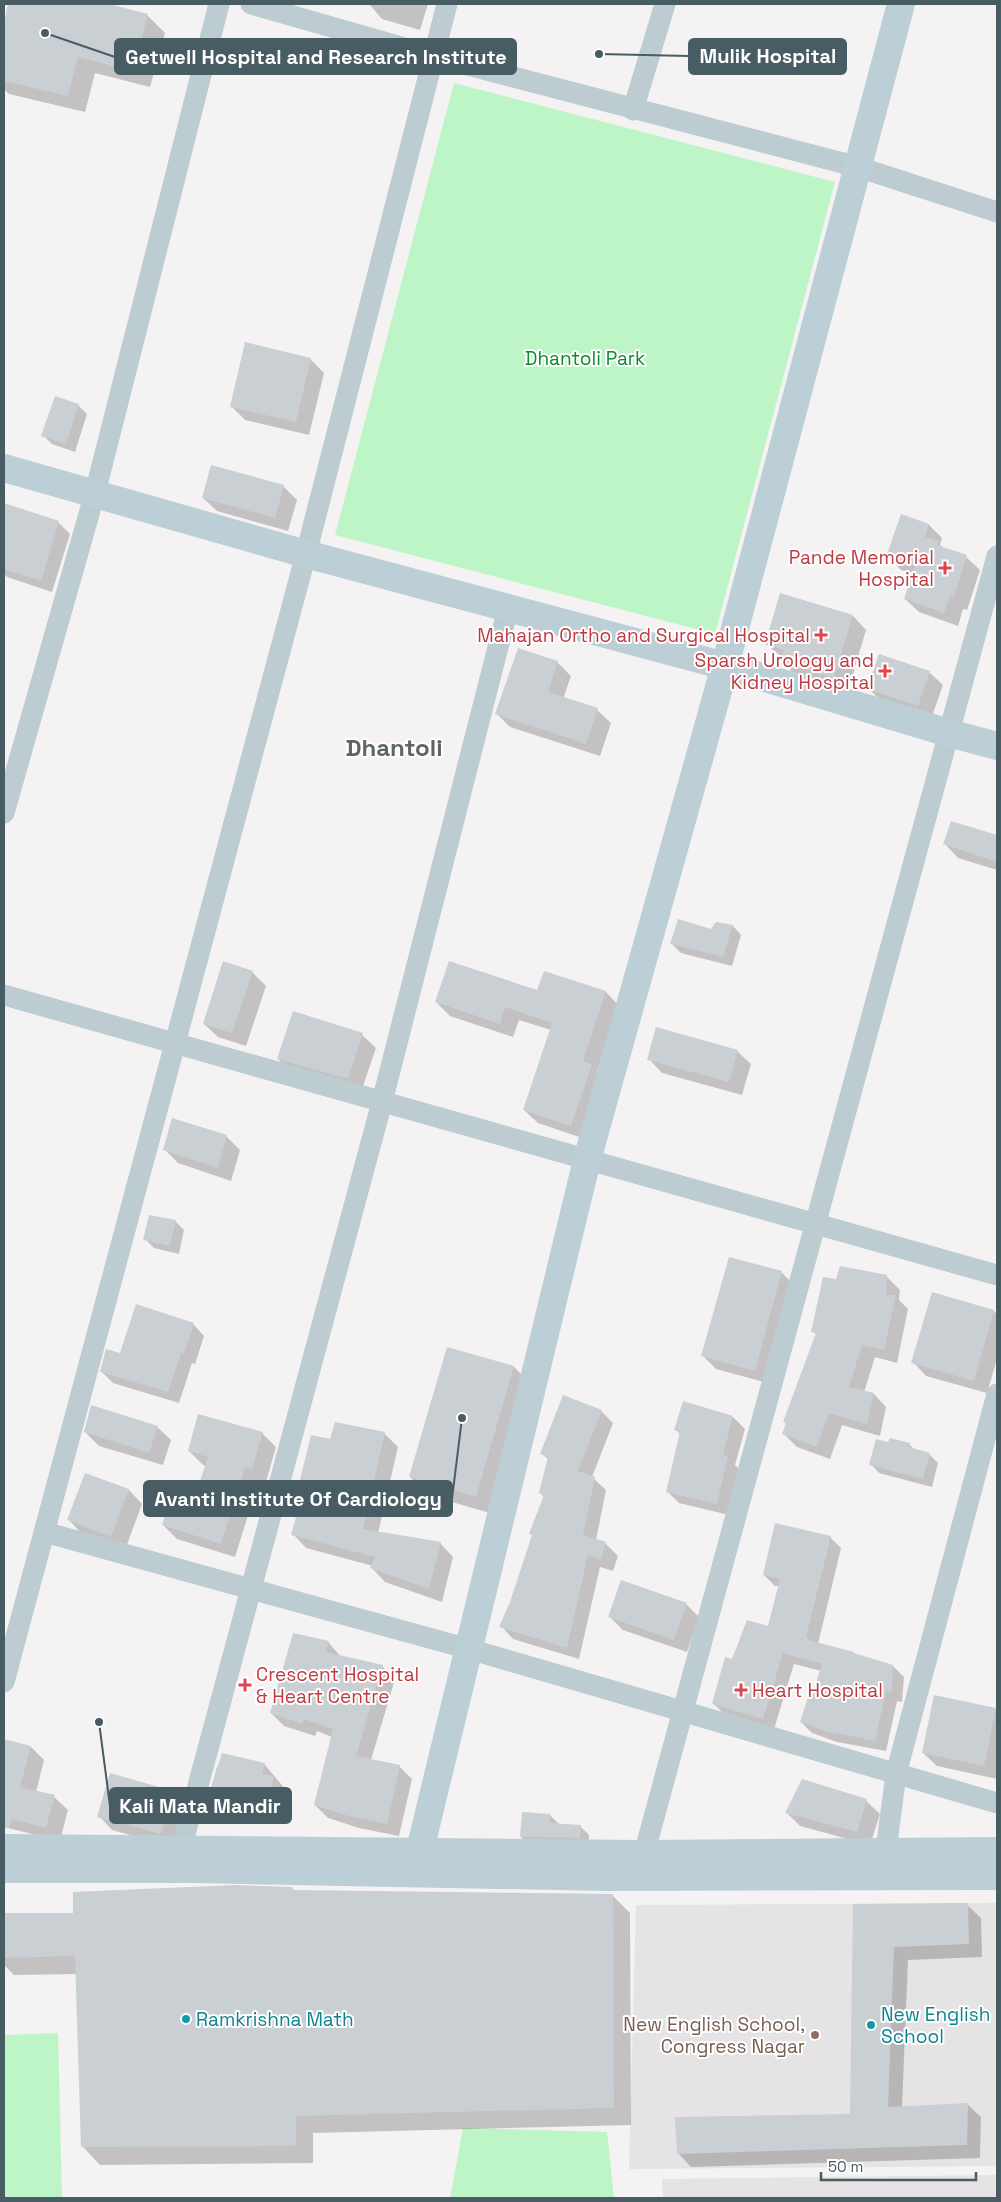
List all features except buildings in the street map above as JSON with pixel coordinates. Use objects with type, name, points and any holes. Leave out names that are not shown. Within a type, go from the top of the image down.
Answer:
[{"type":"street","points":[[4,813],[94,493],[219,4]]},
{"type":"street","points":[[251,4],[432,56],[633,110],[858,166],[997,212]]},
{"type":"street","points":[[4,1682],[306,554],[432,56],[447,4]]},
{"type":"street","points":[[633,110],[665,4]]},
{"type":"street","points":[[419,1861],[587,1160],[725,666],[901,4]]},
{"type":"street","points":[[4,468],[306,554],[725,666],[997,746]]},
{"type":"street","points":[[644,1854],[997,556]]},
{"type":"street","points":[[180,1859],[382,1102],[508,608]]},
{"type":"street","points":[[4,995],[997,1274]]},
{"type":"street","points":[[886,1863],[896,1774],[997,1394]]},
{"type":"street","points":[[44,1532],[469,1649],[997,1803]]},
{"type":"street","points":[[4,1848],[180,1859],[419,1861],[644,1854],[886,1863],[997,1876]]},
{"type":"street","points":[[419,1861],[606,1876],[886,1863],[997,1851]]},
{"type":"street","points":[[4,1869],[180,1859]]},
{"type":"shaded area","name":"New English School, Congress Nagar","points":[[997,1903],[997,2166],[629,2169],[636,1905]]},
{"type":"shaded area","points":[[997,2175],[997,2198],[663,2198],[662,2179]]},
{"type":"green space","name":"Dhantoli Park","points":[[454,83],[835,182],[715,634],[335,535]]},
{"type":"green space","points":[[58,2033],[62,2198],[4,2198],[4,2035]]},
{"type":"green space","points":[[463,2128],[607,2132],[614,2198],[450,2198]]},
{"type":"place","name":"Getwell Hospital and Research Institute","points":[[45,33]]},
{"type":"place","name":"Mulik Hospital","points":[[599,54]]},
{"type":"place","name":"Pande Memorial Hospital","points":[[945,568]]},
{"type":"place","name":"Mahajan Ortho and Surgical Hospital","points":[[821,635]]},
{"type":"place","name":"Sparsh Urology and Kidney Hospital","points":[[885,671]]},
{"type":"place","name":"Avanti Institute Of Cardiology","points":[[462,1418]]},
{"type":"place","name":"Crescent Hospital & Heart Centre","points":[[245,1685]]},
{"type":"place","name":"Heart Hospital","points":[[741,1690]]},
{"type":"place","name":"Kali Mata Mandir","points":[[99,1722]]},
{"type":"place","name":"Ramkrishna Math","points":[[186,2019]]},
{"type":"place","name":"New English School","points":[[871,2025]]},
{"type":"place","name":"New English School, Congress Nagar","points":[[815,2035]]},
{"type":"district","name":"Dhantoli","points":[[394,748]]}]
